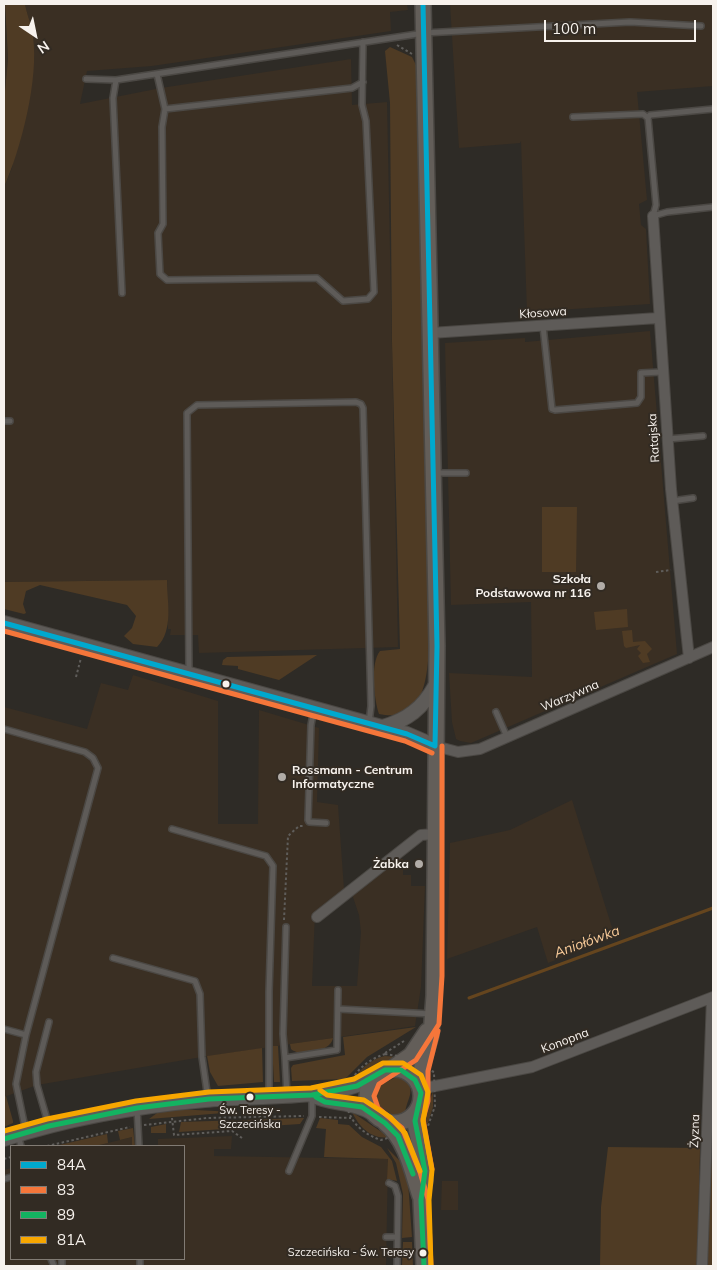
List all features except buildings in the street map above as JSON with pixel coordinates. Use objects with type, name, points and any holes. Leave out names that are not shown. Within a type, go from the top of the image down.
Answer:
[{"type":"main road","points":[[423,4],[437,646],[432,1018],[430,1040],[421,1070],[427,1089]]},
{"type":"main road","points":[[422,1200],[396,1132],[372,1113],[366,1097],[368,1087],[374,1078],[383,1071],[391,1069],[416,1048],[432,1018]]},
{"type":"main road","points":[[391,1069],[408,1073],[427,1089]]},
{"type":"main road","points":[[424,1266],[422,1200],[425,1180],[423,1158],[415,1124],[421,1098],[427,1089]]},
{"type":"main road","points":[[386,1123],[404,1122],[418,1109]]},
{"type":"street","name":"Ratajska","points":[[653,216],[658,318],[672,501],[689,658]]},
{"type":"street","name":"Kłosowa","points":[[430,333],[658,318]]},
{"type":"street","points":[[4,623],[414,736],[435,746]]},
{"type":"street","name":"Warzywna","points":[[435,746],[449,750],[469,752],[713,648]]},
{"type":"street","points":[[370,724],[411,715],[422,706],[435,686]]},
{"type":"street","points":[[317,917],[421,835],[435,834]]},
{"type":"street","name":"Konopna","points":[[427,1089],[532,1067],[712,997]]},
{"type":"street","name":"Żyzna","points":[[702,1266],[712,997]]},
{"type":"street","points":[[4,1139],[21,1138],[49,1126],[137,1108],[208,1099],[312,1095],[353,1088],[374,1078]]},
{"type":"street","points":[[312,1095],[325,1102],[358,1106],[372,1113]]},
{"type":"lane","points":[[86,79],[116,80],[424,32],[630,22],[700,26]]},
{"type":"lane","points":[[158,74],[165,109],[162,127],[163,224],[158,233],[160,274],[167,280],[316,278],[343,301],[368,299],[374,292],[363,82],[363,42]]},
{"type":"lane","points":[[116,80],[113,98],[122,293]]},
{"type":"lane","points":[[165,109],[352,88],[363,82]]},
{"type":"lane","points":[[648,118],[650,115],[713,109]]},
{"type":"lane","points":[[572,116],[643,114],[648,118],[656,205],[653,216]]},
{"type":"lane","points":[[653,216],[667,212],[713,208]]},
{"type":"lane","points":[[543,326],[552,409],[637,403],[641,397],[641,373],[662,372]]},
{"type":"lane","points":[[189,673],[187,413],[197,405],[356,402],[361,404],[363,408],[370,724]]},
{"type":"lane","points":[[667,439],[703,436]]},
{"type":"lane","points":[[433,473],[466,473]]},
{"type":"lane","points":[[672,501],[693,498]]},
{"type":"lane","points":[[314,708],[311,725],[308,820],[309,822],[326,822]]},
{"type":"lane","points":[[496,712],[508,737]]},
{"type":"lane","points":[[4,729],[85,752],[93,758],[98,768],[26,1035],[16,1084],[21,1138]]},
{"type":"lane","points":[[172,829],[266,856],[271,860],[273,866],[269,992],[270,1096]]},
{"type":"lane","points":[[286,927],[283,1034],[287,1095]]},
{"type":"lane","points":[[113,958],[195,981],[200,994],[202,1056],[208,1099]]},
{"type":"lane","points":[[285,1058],[337,1050],[338,990]]},
{"type":"lane","points":[[338,1009],[432,1018]]},
{"type":"lane","points":[[49,1022],[36,1072],[37,1085],[49,1126]]},
{"type":"lane","points":[[4,1029],[26,1035]]},
{"type":"lane","points":[[290,1171],[312,1116],[312,1095]]},
{"type":"lane","points":[[137,1108],[139,1145]]},
{"type":"lane","points":[[388,1183],[395,1186],[398,1196],[397,1266]]},
{"type":"lane","points":[[386,1237],[397,1237]]},
{"type":"path","points":[[378,39],[401,46],[412,54],[425,68]]},
{"type":"path","points":[[656,572],[674,570]]},
{"type":"path","points":[[76,677],[81,658]]},
{"type":"path","points":[[286,927],[285,895],[288,836],[299,826],[305,826]]},
{"type":"path","points":[[348,1085],[358,1070],[374,1058],[385,1054],[400,1056]]},
{"type":"path","points":[[422,1128],[428,1126],[434,1113],[427,1089]]},
{"type":"path","points":[[350,1111],[351,1118]]},
{"type":"path","points":[[52,1145],[138,1126],[207,1118],[312,1116],[351,1118],[370,1135],[381,1140],[391,1138]]},
{"type":"path","points":[[172,1118],[174,1135],[232,1132],[242,1138]]},
{"type":"shaded area","points":[[4,4],[8,59],[4,101]]},
{"type":"shaded area","points":[[5,4],[25,4],[32,33],[34,54],[31,93],[27,114],[17,153],[4,187],[4,101],[8,59]]},
{"type":"shaded area","points":[[25,4],[407,4],[408,10],[390,12],[391,31],[152,66],[87,71],[80,104],[161,88],[351,59],[352,105],[387,102],[398,647],[199,653],[198,635],[170,635],[171,629],[168,629],[167,580],[4,582],[4,187],[12,168],[33,38]]},
{"type":"shaded area","points":[[450,4],[713,4],[713,86],[637,92],[647,200],[639,204],[641,225],[646,229],[650,304],[527,312],[521,141],[520,143],[459,148]]},
{"type":"shaded area","points":[[390,47],[412,57],[416,65],[430,636],[426,678],[422,692],[416,703],[408,711],[395,715],[379,714],[374,681],[375,664],[380,651],[400,649],[392,342],[390,103],[385,51]]},
{"type":"shaded area","points":[[650,331],[677,654],[471,743],[460,741],[456,739],[452,722],[449,673],[532,677],[531,602],[451,605],[445,343],[525,338],[525,342]]},
{"type":"shaded area","points":[[542,507],[577,507],[576,572],[542,572]]},
{"type":"shaded area","points":[[167,580],[168,624],[166,632],[157,647],[133,644],[124,636],[132,628],[136,616],[127,605],[40,585],[26,591],[23,604],[26,613],[4,609],[4,582]]},
{"type":"shaded area","points":[[627,609],[628,627],[596,630],[594,612]]},
{"type":"shaded area","points":[[632,630],[633,642],[645,641],[652,649],[647,654],[650,662],[643,663],[638,656],[641,653],[637,649],[640,645],[626,648],[624,646],[622,631]]},
{"type":"shaded area","points":[[317,655],[279,680],[238,669],[238,666],[222,665],[223,660],[227,657]]},
{"type":"shaded area","points":[[133,675],[218,701],[218,824],[258,824],[259,710],[319,728],[317,802],[338,805],[344,889],[315,912],[312,986],[357,986],[361,932],[359,915],[352,894],[397,859],[403,859],[403,875],[411,875],[411,886],[425,886],[421,987],[415,1026],[202,1057],[37,1085],[4,1097],[4,707],[87,729],[101,683],[128,690]]},
{"type":"shaded area","points":[[572,800],[615,937],[548,963],[537,927],[447,959],[450,843],[510,830]]},
{"type":"shaded area","points":[[416,1027],[367,1057],[345,1079],[292,1081],[291,1068],[293,1065],[345,1055],[343,1037]]},
{"type":"shaded area","points":[[333,1038],[327,1047],[307,1053],[291,1049],[290,1044]]},
{"type":"shaded area","points":[[272,1046],[278,1046],[280,1082],[274,1082]]},
{"type":"shaded area","points":[[262,1048],[263,1082],[218,1086],[210,1072],[207,1056]]},
{"type":"shaded area","points":[[713,1055],[713,1266],[706,1266]]},
{"type":"shaded area","points":[[385,1056],[397,1057],[375,1067],[350,1084],[365,1066]]},
{"type":"shaded area","points":[[397,1076],[409,1084],[410,1093],[405,1114],[392,1115],[382,1110],[376,1100],[380,1087]]},
{"type":"shaded area","points":[[433,1092],[433,1107],[428,1123],[423,1125],[424,1112]]},
{"type":"shaded area","points":[[6,1096],[13,1123],[4,1127],[4,1097]]},
{"type":"shaded area","points":[[175,1109],[236,1112],[149,1119],[157,1113]]},
{"type":"shaded area","points":[[352,1112],[389,1137],[377,1136],[367,1131],[358,1123]]},
{"type":"shaded area","points":[[304,1118],[300,1124],[179,1132],[181,1122]]},
{"type":"shaded area","points":[[320,1118],[338,1120],[338,1124],[349,1125],[362,1137],[381,1147],[392,1161],[397,1181],[387,1179],[388,1159],[324,1157],[326,1129],[316,1128]]},
{"type":"shaded area","points":[[166,1124],[166,1133],[151,1133],[151,1127]]},
{"type":"shaded area","points":[[133,1128],[135,1145],[132,1145],[132,1137],[120,1140],[118,1131]]},
{"type":"shaded area","points":[[107,1134],[108,1143],[99,1145],[59,1145]]},
{"type":"shaded area","points":[[232,1136],[231,1149],[214,1149],[214,1156],[388,1159],[386,1266],[4,1266],[4,1170],[10,1168],[10,1260],[185,1260],[185,1145],[158,1145],[158,1139]]},
{"type":"shaded area","points":[[132,1137],[132,1145],[99,1145]]},
{"type":"shaded area","points":[[608,1147],[700,1148],[697,1266],[600,1266],[601,1207]]},
{"type":"shaded area","points":[[387,1148],[403,1164],[408,1182],[412,1237],[402,1238],[403,1194],[396,1163]]},
{"type":"shaded area","points":[[442,1181],[458,1181],[458,1210],[441,1210]]},
{"type":"shaded area","points":[[403,1242],[412,1242],[413,1266],[402,1266]]},
{"type":"waterway","name":"Aniołówka","points":[[469,998],[713,908]]},
{"type":"transit line","name":"84A","points":[[4,623],[407,734],[435,746],[437,646],[423,4]]},
{"type":"transit line","name":"83","points":[[4,631],[405,741],[432,753]]},
{"type":"transit line","name":"83","points":[[431,1266],[428,1199],[420,1172],[402,1128],[378,1108],[374,1096],[379,1084],[416,1060],[439,1024],[442,976],[442,746]]},
{"type":"transit line","name":"83","points":[[432,1169],[423,1119],[428,1101],[428,1071],[438,1031]]},
{"type":"transit line","name":"81A","points":[[4,1131],[47,1119],[136,1101],[209,1092],[311,1088],[354,1079],[383,1063],[403,1063],[421,1075],[428,1092],[423,1121],[432,1170],[429,1200],[431,1266]]},
{"type":"transit line","name":"89","points":[[4,1139],[49,1126],[137,1108],[209,1099],[312,1095],[357,1086],[385,1070],[401,1070],[415,1080],[421,1093],[415,1121],[425,1171],[421,1200],[424,1266]]},
{"type":"transit line","name":"81A","points":[[320,1090],[327,1095],[364,1100],[390,1117],[405,1133],[420,1171]]},
{"type":"transit line","name":"89","points":[[316,1097],[325,1102],[362,1107],[385,1123],[398,1136],[413,1174]]},
{"type":"place","name":"Szkoła Podstawowa nr 116","points":[[601,586]]},
{"type":"place","name":"Rossmann - Centrum Informatyczne","points":[[282,777]]},
{"type":"place","name":"Żabka","points":[[419,864]]},
{"type":"place","name":"Św. Teresy - Szczecińska","points":[[250,1097]]},
{"type":"place","name":"Szczecińska - Św. Teresy","points":[[423,1253]]}]
